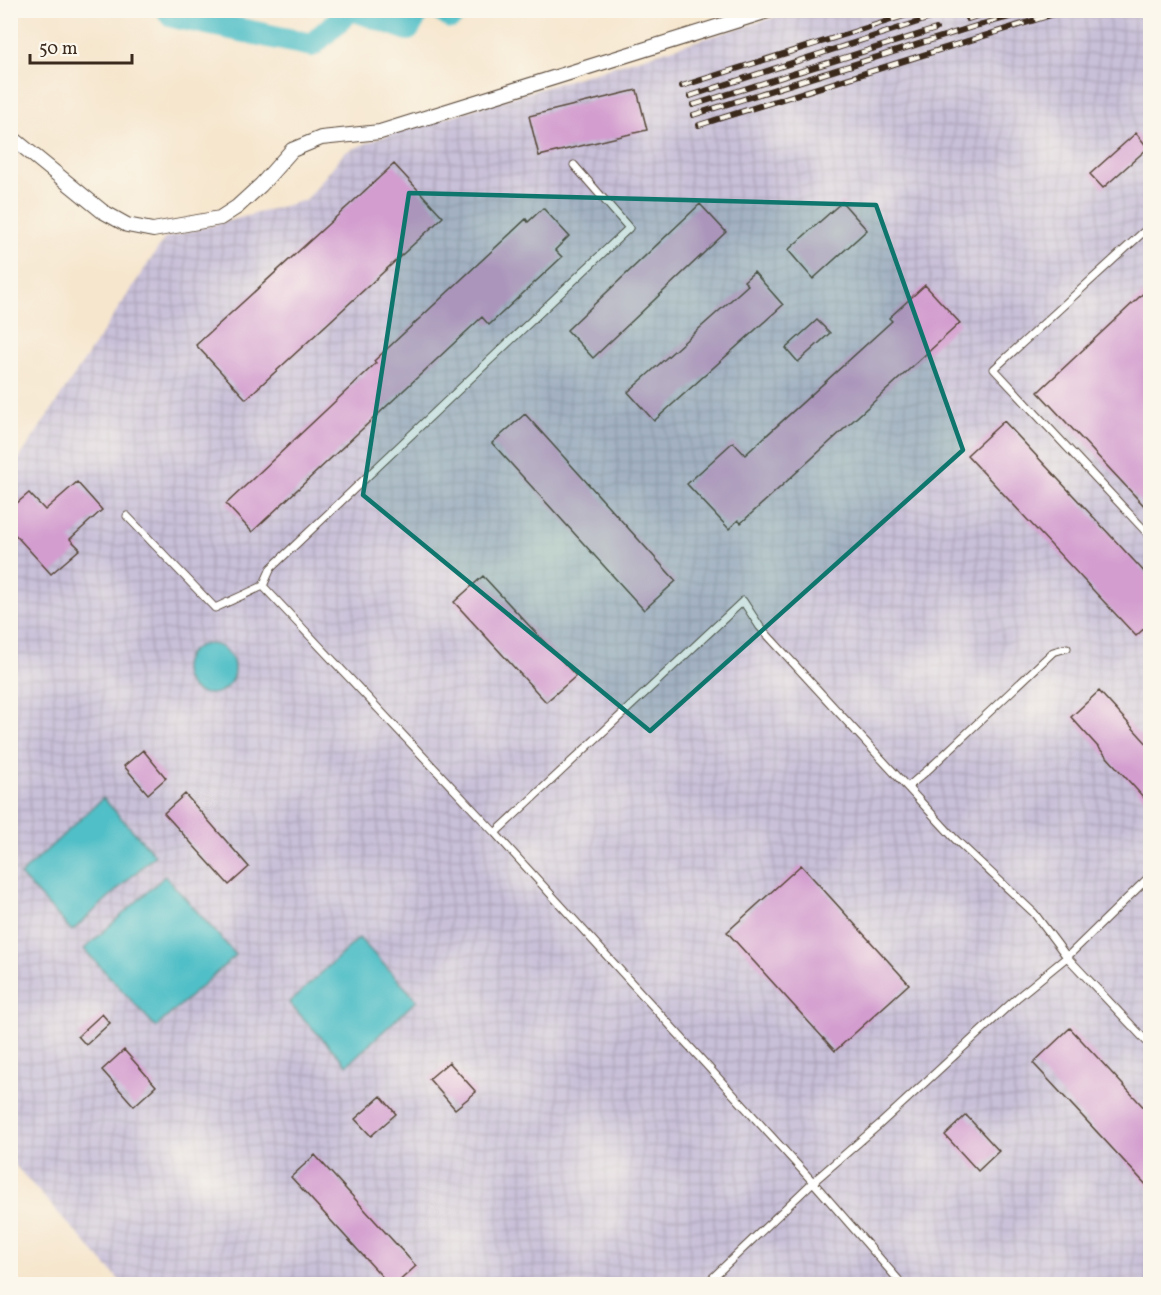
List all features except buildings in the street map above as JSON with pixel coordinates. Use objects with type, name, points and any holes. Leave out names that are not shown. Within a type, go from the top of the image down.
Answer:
[{"type":"street","points":[[10,136],[102,211],[127,225],[153,230],[219,218],[237,207],[292,150],[321,138],[380,132],[771,10]]},
{"type":"lane","points":[[128,516],[215,608],[263,586],[270,568],[629,228],[574,165]]},
{"type":"lane","points":[[1150,226],[994,369],[1150,536]]},
{"type":"lane","points":[[263,586],[495,832],[903,1284]]},
{"type":"lane","points":[[495,832],[743,601],[760,627],[909,786],[955,839],[1034,913],[1067,957],[1150,1045]]},
{"type":"lane","points":[[909,786],[1053,652],[1067,648]]},
{"type":"lane","points":[[705,1284],[813,1182],[880,1124],[1018,997],[1067,957],[1150,876]]},
{"type":"highlighted area","points":[[409,193],[876,205],[963,450],[650,731],[363,495]]},
{"type":"shaded area","points":[[795,11],[1150,11],[1150,1284],[123,1284],[11,1161],[11,471],[165,238],[306,200],[345,152],[382,137]]},
{"type":"water","points":[[209,644],[223,648],[230,655],[234,669],[230,683],[223,690],[209,694],[195,690],[188,683],[184,669],[188,655],[195,648]]},
{"type":"water","points":[[103,798],[155,855],[72,931],[20,875]]},
{"type":"water","points":[[165,876],[236,955],[156,1027],[84,949]]},
{"type":"water","points":[[359,938],[417,1000],[347,1065],[289,1003]]},
{"type":"waterway","points":[[168,10],[173,16],[312,45],[350,10]]},
{"type":"waterway","points":[[355,10],[408,29],[419,10]]},
{"type":"waterway","points":[[440,10],[451,17],[456,10]]},
{"type":"railway","points":[[682,86],[923,10]]},
{"type":"railway","points":[[690,96],[955,10]]},
{"type":"railway","points":[[968,19],[996,10]]},
{"type":"railway","points":[[693,115],[979,25],[1036,10]]},
{"type":"railway","points":[[699,125],[1067,10]]},
{"type":"railway","points":[[693,105],[936,29]]}]
